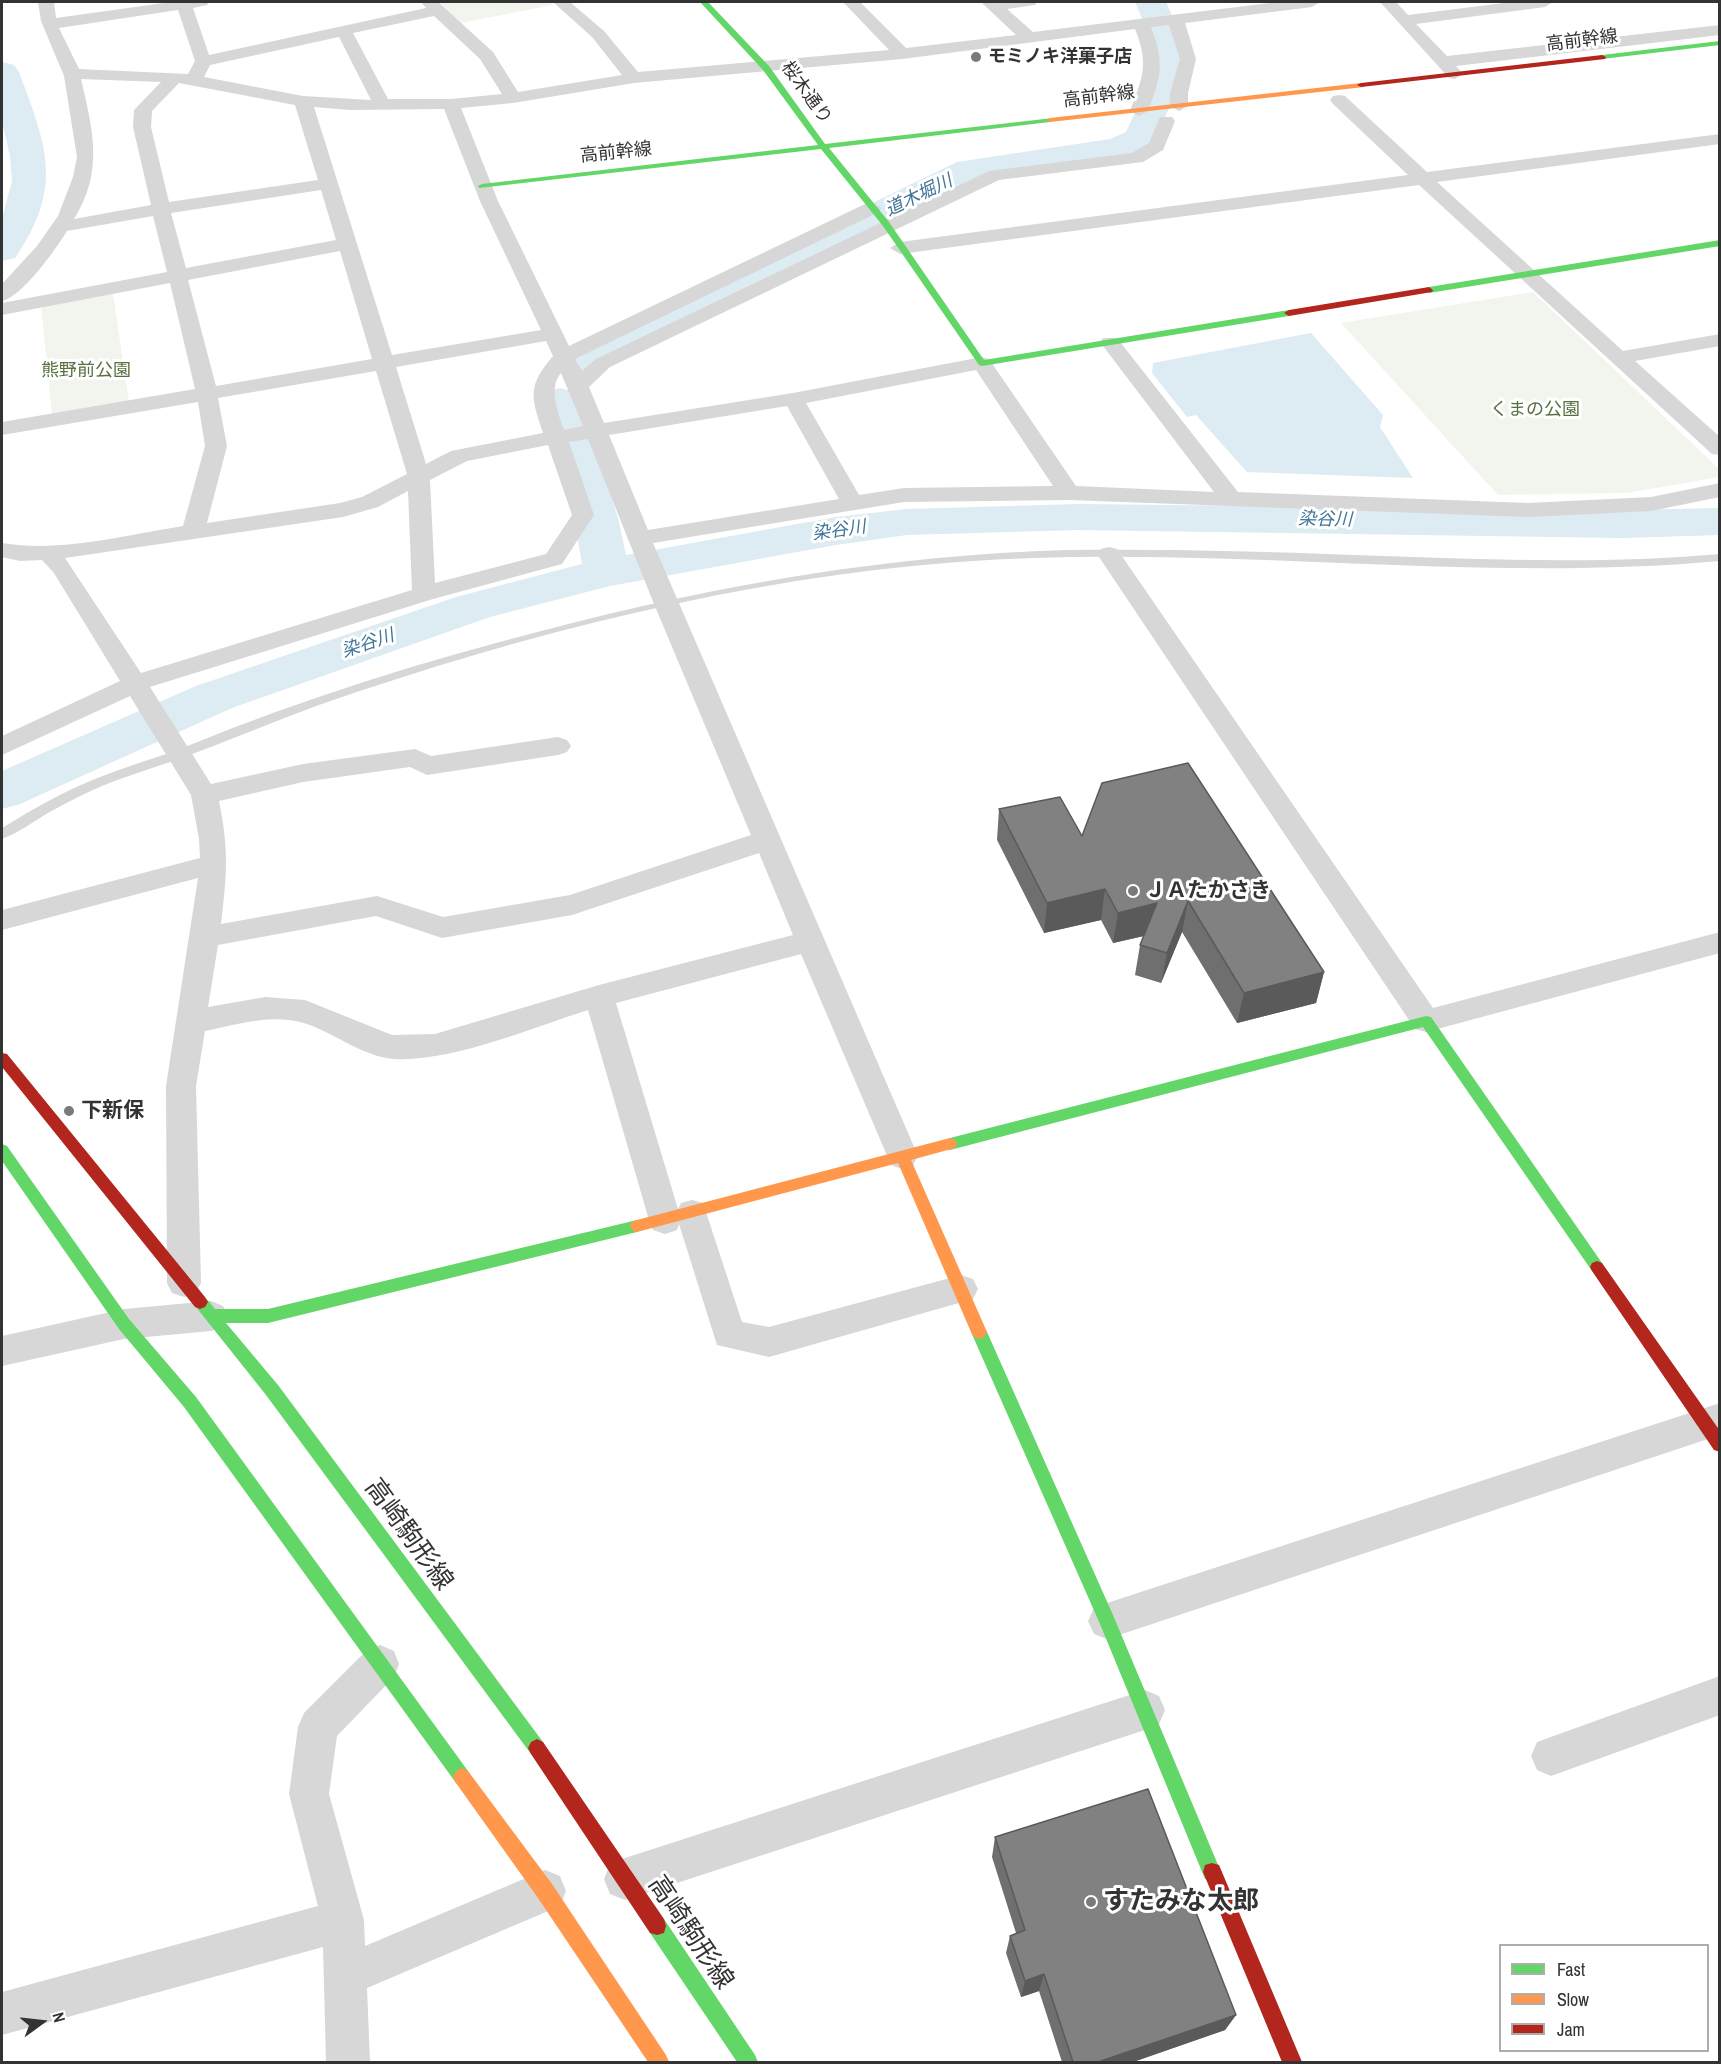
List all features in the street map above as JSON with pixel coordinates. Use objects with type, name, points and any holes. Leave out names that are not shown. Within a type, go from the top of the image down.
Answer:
[{"type":"street","points":[[2,296],[32,267],[70,211],[86,155],[71,74],[50,24],[46,2]]},
{"type":"street","points":[[561,2],[598,34],[634,78]]},
{"type":"street","name":"桜木通り","points":[[704,2],[766,68],[824,148],[887,226]]},
{"type":"street","points":[[851,2],[902,54]]},
{"type":"street","points":[[992,4],[1029,2]]},
{"type":"street","points":[[1193,2],[1206,15]]},
{"type":"street","points":[[71,74],[175,77],[303,101],[350,105],[451,104],[513,98],[634,78],[766,68],[902,54],[1176,21],[1286,3],[1312,2]]},
{"type":"street","points":[[1388,2],[1455,74]]},
{"type":"street","points":[[1406,20],[1545,2]]},
{"type":"street","points":[[50,24],[155,5],[193,3],[203,61],[194,80]]},
{"type":"street","points":[[992,4],[1030,38]]},
{"type":"street","points":[[203,61],[344,31],[434,6],[487,56],[513,98]]},
{"type":"street","points":[[1176,21],[1188,59],[1179,93],[1179,106]]},
{"type":"street","points":[[1138,111],[1155,66],[1154,54],[1142,25]]},
{"type":"street","points":[[1443,62],[1719,30]]},
{"type":"street","points":[[344,31],[382,104]]},
{"type":"street","name":"高前幹線","points":[[491,196],[824,148],[1719,43]]},
{"type":"street","name":"高前幹線","points":[[1118,127],[1719,56]]},
{"type":"street","points":[[175,77],[143,110],[142,127],[207,394],[216,446],[193,532]]},
{"type":"street","points":[[1339,100],[1526,275],[1719,449]]},
{"type":"street","points":[[303,101],[419,477],[424,594]]},
{"type":"street","points":[[451,104],[552,334],[578,386],[591,432],[640,541],[902,1156],[1107,1621],[1292,2062]]},
{"type":"street","points":[[578,386],[603,363],[995,175],[1137,158],[1157,146],[1166,121]]},
{"type":"street","points":[[900,248],[1719,139]]},
{"type":"street","points":[[60,225],[77,225],[161,209],[327,184]]},
{"type":"street","points":[[2,746],[138,687],[424,594],[554,559],[583,515],[558,437],[544,403],[547,376],[563,357],[873,209]]},
{"type":"street","points":[[887,226],[1069,493]]},
{"type":"street","points":[[2,550],[20,554],[48,553],[343,510],[370,502],[459,456],[558,437],[793,399],[982,363],[1719,243]]},
{"type":"street","points":[[2,309],[346,244]]},
{"type":"street","points":[[2,429],[552,334]]},
{"type":"street","points":[[1618,358],[1719,340]]},
{"type":"street","points":[[1110,342],[1231,499]]},
{"type":"street","points":[[793,399],[853,504]]},
{"type":"street","points":[[640,541],[904,495],[1069,493],[1528,510],[1651,504],[1719,490]]},
{"type":"street","points":[[48,553],[63,569],[204,795],[213,839],[214,864],[205,937],[181,1086],[184,1283]]},
{"type":"street","points":[[1107,1621],[1714,1429],[1426,1020],[1109,554]]},
{"type":"street","points":[[204,795],[303,773],[415,758],[427,766],[558,746]]},
{"type":"street","points":[[205,937],[377,906],[442,928],[572,905],[767,840]]},
{"type":"street","points":[[2,920],[214,864]]},
{"type":"street","points":[[190,1022],[265,1008],[304,1011],[346,1031],[391,1047],[435,1046],[599,996],[810,941]]},
{"type":"street","points":[[2,1351],[124,1324],[211,1316],[268,1316],[678,1217],[1719,942]]},
{"type":"street","points":[[599,996],[678,1217],[729,1334],[769,1342],[961,1289]]},
{"type":"street","name":"高崎駒形線","points":[[2,1058],[279,1400],[541,1754],[748,2062]]},
{"type":"street","points":[[2,1150],[124,1324],[190,1402],[545,1891],[658,2062]]},
{"type":"street","points":[[348,2062],[343,1920],[309,1794],[318,1727],[380,1664]]},
{"type":"street","points":[[1551,1756],[1719,1695]]},
{"type":"street","points":[[625,1879],[1145,1710]]},
{"type":"street","points":[[346,1975],[545,1891]]},
{"type":"street","points":[[2,2014],[343,1920]]},
{"type":"lane","points":[[2,834],[50,806],[116,775],[258,720],[367,684],[664,599],[745,585],[856,569],[1018,555],[1296,556],[1563,566],[1719,557]]},
{"type":"green space","points":[[438,2],[549,2],[553,5],[460,23]]},
{"type":"green space","name":"くまの公園","points":[[1533,292],[1719,469],[1719,477],[1627,493],[1498,495],[1341,323]]},
{"type":"green space","name":"熊野前公園","points":[[113,294],[129,402],[52,415],[41,305]]},
{"type":"shaded area","points":[[1311,333],[1383,415],[1380,427],[1413,478],[1247,472],[1196,415],[1187,417],[1152,373],[1153,363]]},
{"type":"building","name":"ＪＡたかさき","points":[[1188,763],[1324,972],[1244,993],[1188,901],[1167,953],[1140,945],[1157,903],[1118,913],[1105,889],[1047,903],[999,809],[1060,797],[1082,836],[1102,783]]},
{"type":"building","name":"すたみな太郎","points":[[1148,1789],[1236,2015],[1098,2062],[1073,2062],[1044,1974],[1025,1981],[1010,1936],[1025,1930],[995,1837]]},
{"type":"waterway","name":"道木堀川","points":[[580,364],[587,357],[970,170],[1118,148],[1140,138],[1172,67],[1171,49],[1151,2]]},
{"type":"waterway","points":[[2,72],[24,141],[30,181],[27,199],[20,217],[2,250]]},
{"type":"waterway","name":"道木堀川","points":[[560,401],[596,518],[607,572]]},
{"type":"waterway","name":"染谷川","points":[[607,572],[836,531],[907,522],[1078,517],[1623,524],[1720,521]]},
{"type":"waterway","name":"染谷川","points":[[2,791],[214,697],[473,607],[607,572]]},
{"type":"traffic: fast","points":[[704,2],[766,68],[834,161],[886,224],[982,363],[1289,313]]},
{"type":"traffic: fast","points":[[1602,57],[1720,43]]},
{"type":"traffic: fast","points":[[482,186],[1050,120]]},
{"type":"traffic: fast","points":[[1429,290],[1720,243]]},
{"type":"traffic: fast","points":[[950,1144],[1426,1021],[1597,1267]]},
{"type":"traffic: fast","points":[[2,1150],[124,1324],[190,1402],[462,1777]]},
{"type":"traffic: fast","points":[[211,1316],[268,1316],[637,1226]]},
{"type":"traffic: fast","points":[[200,1302],[272,1390],[537,1748]]},
{"type":"traffic: fast","points":[[979,1332],[1107,1621],[1212,1872]]},
{"type":"traffic: fast","points":[[657,1926],[748,2062]]},
{"type":"traffic: slow","points":[[1050,120],[1361,85]]},
{"type":"traffic: slow","points":[[637,1226],[950,1144]]},
{"type":"traffic: slow","points":[[902,1156],[979,1332]]},
{"type":"traffic: slow","points":[[462,1777],[545,1891],[659,2062]]},
{"type":"traffic: jam","points":[[1361,85],[1602,57]]},
{"type":"traffic: jam","points":[[1289,313],[1429,290]]},
{"type":"traffic: jam","points":[[2,1058],[200,1302]]},
{"type":"traffic: jam","points":[[1597,1267],[1720,1445]]},
{"type":"traffic: jam","points":[[537,1748],[657,1926]]},
{"type":"traffic: jam","points":[[1212,1872],[1292,2062]]},
{"type":"place","name":"モミノキ洋菓子店","points":[[976,57]]},
{"type":"place","name":"ＪＡたかさき","points":[[1133,891]]},
{"type":"place","name":"下新保","points":[[69,1111]]},
{"type":"place","name":"すたみな太郎","points":[[1091,1902]]}]
